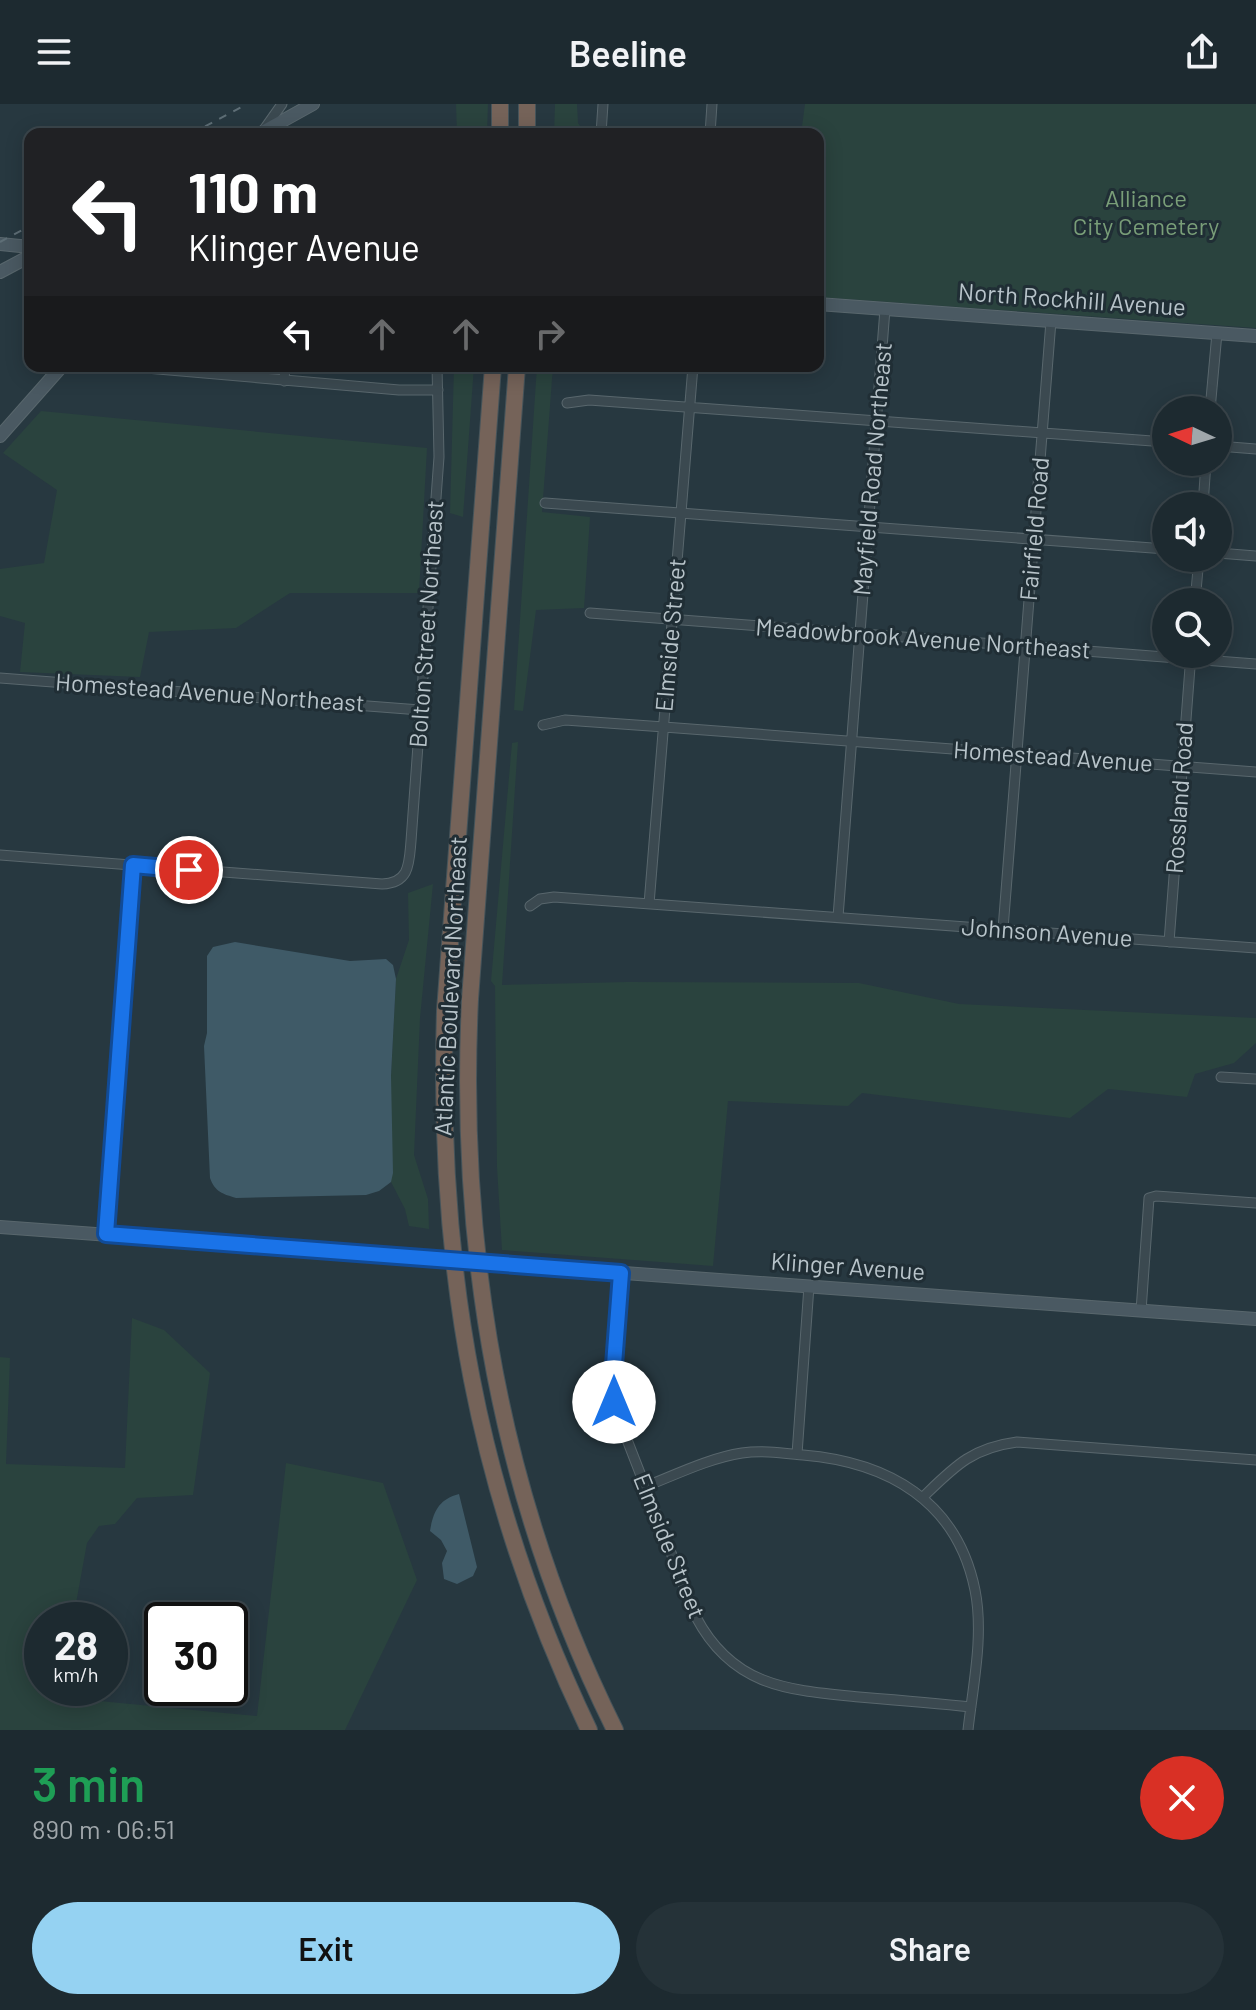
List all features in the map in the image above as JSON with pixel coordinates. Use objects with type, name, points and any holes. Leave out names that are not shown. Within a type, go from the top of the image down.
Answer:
[{"type":"highway","points":[[500,104],[500,128]]},
{"type":"highway","points":[[527,104],[527,128]]},
{"type":"highway","name":"Atlantic Boulevard Northeast","points":[[493,372],[445,1011],[445,1177],[458,1309],[490,1464],[530,1591],[589,1730]]},
{"type":"highway","name":"Atlantic Boulevard Northeast","points":[[517,372],[470,999],[466,1116],[470,1192],[487,1337],[514,1462],[555,1591],[615,1730]]},
{"type":"street","points":[[266,128],[282,104]]},
{"type":"street","points":[[272,128],[313,104]]},
{"type":"street","points":[[601,128],[603,104]]},
{"type":"street","points":[[710,128],[712,104]]},
{"type":"street","points":[[0,244],[24,246]]},
{"type":"street","points":[[0,272],[24,259]]},
{"type":"street","name":"North Rockhill Avenue","points":[[824,304],[1256,336]]},
{"type":"street","name":"Mayfield Road Northeast","points":[[838,917],[885,309]]},
{"type":"street","name":"Fairfield Road","points":[[1003,929],[1051,321]]},
{"type":"street","points":[[1211,396],[1217,333]]},
{"type":"street","points":[[0,436],[57,372]]},
{"type":"street","points":[[187,372],[399,390],[438,390]]},
{"type":"street","points":[[284,381],[285,372]]},
{"type":"street","name":"Bolton Street Northeast","points":[[133,865],[382,884],[400,880],[409,859],[439,457],[437,372]]},
{"type":"street","name":"Elmside Street","points":[[649,904],[693,372]]},
{"type":"street","points":[[567,403],[589,400],[1152,441]]},
{"type":"street","points":[[1232,447],[1256,449]]},
{"type":"street","points":[[545,503],[1152,548]]},
{"type":"street","points":[[1232,554],[1256,556]]},
{"type":"street","name":"Meadowbrook Avenue Northeast","points":[[590,613],[1152,654]]},
{"type":"street","name":"Meadowbrook Avenue Northeast","points":[[1232,661],[1256,664]]},
{"type":"street","name":"Rossland Road","points":[[1169,942],[1190,668]]},
{"type":"street","name":"Homestead Avenue Northeast","points":[[0,678],[420,710]]},
{"type":"street","points":[[543,725],[565,720],[851,742]]},
{"type":"street","name":"Homestead Avenue","points":[[851,742],[1256,772]]},
{"type":"street","points":[[0,855],[133,865],[106,1234]]},
{"type":"street","name":"Johnson Avenue","points":[[530,906],[540,899],[554,897],[1256,948]]},
{"type":"street","points":[[1221,1077],[1256,1079]]},
{"type":"street","points":[[1141,1311],[1149,1198],[1256,1203]]},
{"type":"street","name":"Klinger Avenue","points":[[0,1227],[1256,1319]]},
{"type":"street","name":"Elmside Street","points":[[621,1273],[614,1402],[644,1487],[702,1628],[716,1647],[743,1671],[775,1686],[971,1707]]},
{"type":"street","points":[[797,1454],[809,1286]]},
{"type":"street","points":[[922,1498],[964,1459],[991,1447],[1017,1442],[1256,1460]]},
{"type":"street","points":[[644,1487],[731,1455],[755,1452],[797,1454],[863,1464],[896,1479],[922,1498],[958,1543],[974,1588],[978,1624],[968,1730]]},
{"type":"green space","points":[[456,104],[488,104],[487,128],[457,128]]},
{"type":"green space","points":[[555,104],[577,104],[578,123],[582,128],[554,128]]},
{"type":"green space","name":"Alliance City Cemetery","points":[[805,104],[1256,104],[1256,328],[824,297],[824,128],[802,128]]},
{"type":"green space","points":[[454,372],[474,372],[463,517],[450,513]]},
{"type":"green space","points":[[537,372],[553,372],[542,512],[590,517],[584,608],[536,610],[523,711],[514,710]]},
{"type":"green space","points":[[41,411],[427,448],[419,593],[290,593],[236,628],[149,632],[140,677],[20,672],[25,623],[0,616],[0,569],[44,563],[57,490],[3,453]]},
{"type":"green space","points":[[518,742],[502,985],[859,983],[959,1004],[1256,1018],[1256,1043],[1234,1063],[1195,1074],[1187,1097],[1108,1089],[1070,1118],[862,1093],[848,1106],[728,1101],[713,1266],[502,1250],[497,1167],[495,986],[491,981],[512,743]]},
{"type":"green space","points":[[433,884],[420,1018],[414,1155],[428,1199],[429,1229],[409,1226],[405,1209],[391,1182],[391,1076],[396,979],[409,940],[408,893]]},
{"type":"green space","points":[[132,1318],[164,1330],[210,1373],[193,1495],[137,1498],[115,1524],[99,1526],[87,1543],[76,1602],[24,1602],[24,1706],[128,1704],[257,1716],[286,1463],[383,1483],[417,1580],[345,1730],[0,1730],[0,1357],[10,1358],[6,1464],[125,1468]]},
{"type":"water","points":[[235,942],[350,961],[386,959],[393,965],[396,979],[391,1076],[393,1173],[391,1182],[379,1191],[366,1195],[236,1198],[220,1192],[212,1183],[204,1046],[207,1033],[207,956],[213,947]]},
{"type":"water","points":[[459,1494],[477,1567],[473,1576],[457,1584],[444,1579],[442,1563],[447,1551],[441,1540],[430,1531],[438,1507],[446,1499]]},
{"type":"railway","points":[[202,128],[247,104]]},
{"type":"railway","points":[[0,242],[24,229]]},
{"type":"route","points":[[189,870],[133,865],[106,1234],[621,1273],[614,1402]]}]
